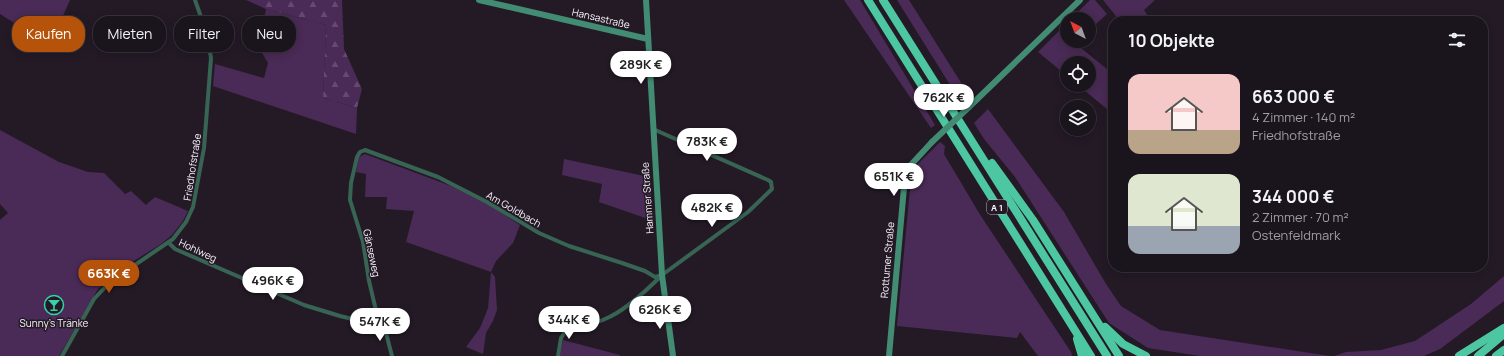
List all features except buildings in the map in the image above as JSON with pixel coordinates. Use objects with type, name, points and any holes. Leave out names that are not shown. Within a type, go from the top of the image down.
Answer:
[{"type":"highway","name":"A 1","points":[[868,0],[1091,356]]},
{"type":"highway","name":"A 1","points":[[883,0],[1106,356]]},
{"type":"highway","points":[[971,140],[991,162],[1033,220],[1120,356]]},
{"type":"highway","points":[[1090,310],[1123,344],[1146,356]]},
{"type":"highway","points":[[1073,327],[1082,356]]},
{"type":"highway","points":[[1459,356],[1504,328]]},
{"type":"highway","points":[[1478,356],[1504,334]]},
{"type":"highway","points":[[1496,356],[1504,350]]},
{"type":"street","name":"Friedhofstraße","points":[[62,356],[94,299],[101,291],[121,274],[169,243],[183,228],[193,208],[202,165],[207,128],[210,49],[207,34],[195,0]]},
{"type":"street","name":"Hansastraße","points":[[479,0],[648,39]]},
{"type":"street","name":"Hammer Straße","points":[[646,0],[662,275],[673,356]]},
{"type":"street","name":"Rottumer Straße","points":[[889,356],[905,176],[908,168],[932,142],[1080,0]]},
{"type":"street","points":[[558,356],[562,335],[566,330],[606,319],[616,313],[662,275],[748,212],[772,189],[771,182],[768,180],[653,129]]},
{"type":"street","name":"Am Goldbach","points":[[360,152],[365,150],[438,177],[487,202],[540,233],[569,246],[622,262],[655,277],[662,275]]},
{"type":"street","name":"Gänseweg","points":[[360,152],[357,157],[351,183],[350,200],[363,242],[369,281],[379,323],[386,333],[392,356]]},
{"type":"street","name":"Hohlweg","points":[[169,243],[175,249],[304,305],[373,324],[379,323]]},
{"type":"green space","points":[[0,0],[70,0],[63,16],[12,16],[12,21],[0,14]]},
{"type":"green space","points":[[246,0],[342,0],[344,49],[362,89],[357,108],[323,98],[326,25],[266,9]]},
{"type":"green space","points":[[844,0],[860,0],[935,125],[931,128]]},
{"type":"green space","points":[[897,0],[909,0],[965,89],[957,96]]},
{"type":"green space","points":[[1090,0],[1095,0],[1107,14],[1096,24],[1096,12],[1078,12]]},
{"type":"green space","points":[[1103,0],[1155,0],[1144,10],[1148,16],[1116,16]]},
{"type":"green space","points":[[266,9],[292,16],[265,16]]},
{"type":"green space","points":[[296,17],[326,25],[323,98],[357,108],[356,134],[213,86],[215,64],[264,78],[268,63],[262,53],[296,52]]},
{"type":"green space","points":[[1060,30],[1060,48],[1081,48],[1091,56],[1060,56],[1060,70],[1038,52]]},
{"type":"green space","points":[[1096,60],[1108,70],[1108,110],[1086,92],[1096,92]]},
{"type":"green space","points":[[988,109],[1064,212],[1106,284],[1121,306],[1160,330],[1330,356],[1200,356],[1148,348],[1109,323],[1015,177],[984,139],[974,123]]},
{"type":"green space","points":[[0,130],[59,162],[88,172],[104,173],[125,194],[131,191],[146,205],[155,197],[188,211],[183,221],[172,235],[161,244],[121,269],[98,289],[59,356],[0,356],[0,220],[8,213],[0,204]]},
{"type":"green space","points":[[940,142],[945,146],[944,154],[979,213],[1071,352],[1072,356],[1038,356],[1020,332],[1017,338],[897,326],[911,179],[916,166]]},
{"type":"green space","points":[[365,154],[451,186],[487,203],[520,225],[513,243],[496,261],[491,272],[406,242],[414,211],[386,209],[387,197],[365,197],[366,174],[356,172],[359,157]]},
{"type":"green space","points":[[564,159],[649,177],[654,221],[599,202],[602,184],[562,175]]},
{"type":"green space","points":[[491,272],[495,277],[497,310],[486,333],[483,354],[466,347],[480,328],[488,308]]},
{"type":"green space","points":[[1504,276],[1504,301],[1440,349],[1424,356],[1334,356],[1346,352],[1381,350],[1415,341],[1471,304]]},
{"type":"green space","points":[[563,340],[620,355],[620,356],[560,356]]},
{"type":"place","name":"Sunny's Tränke","points":[[54,305]]}]
